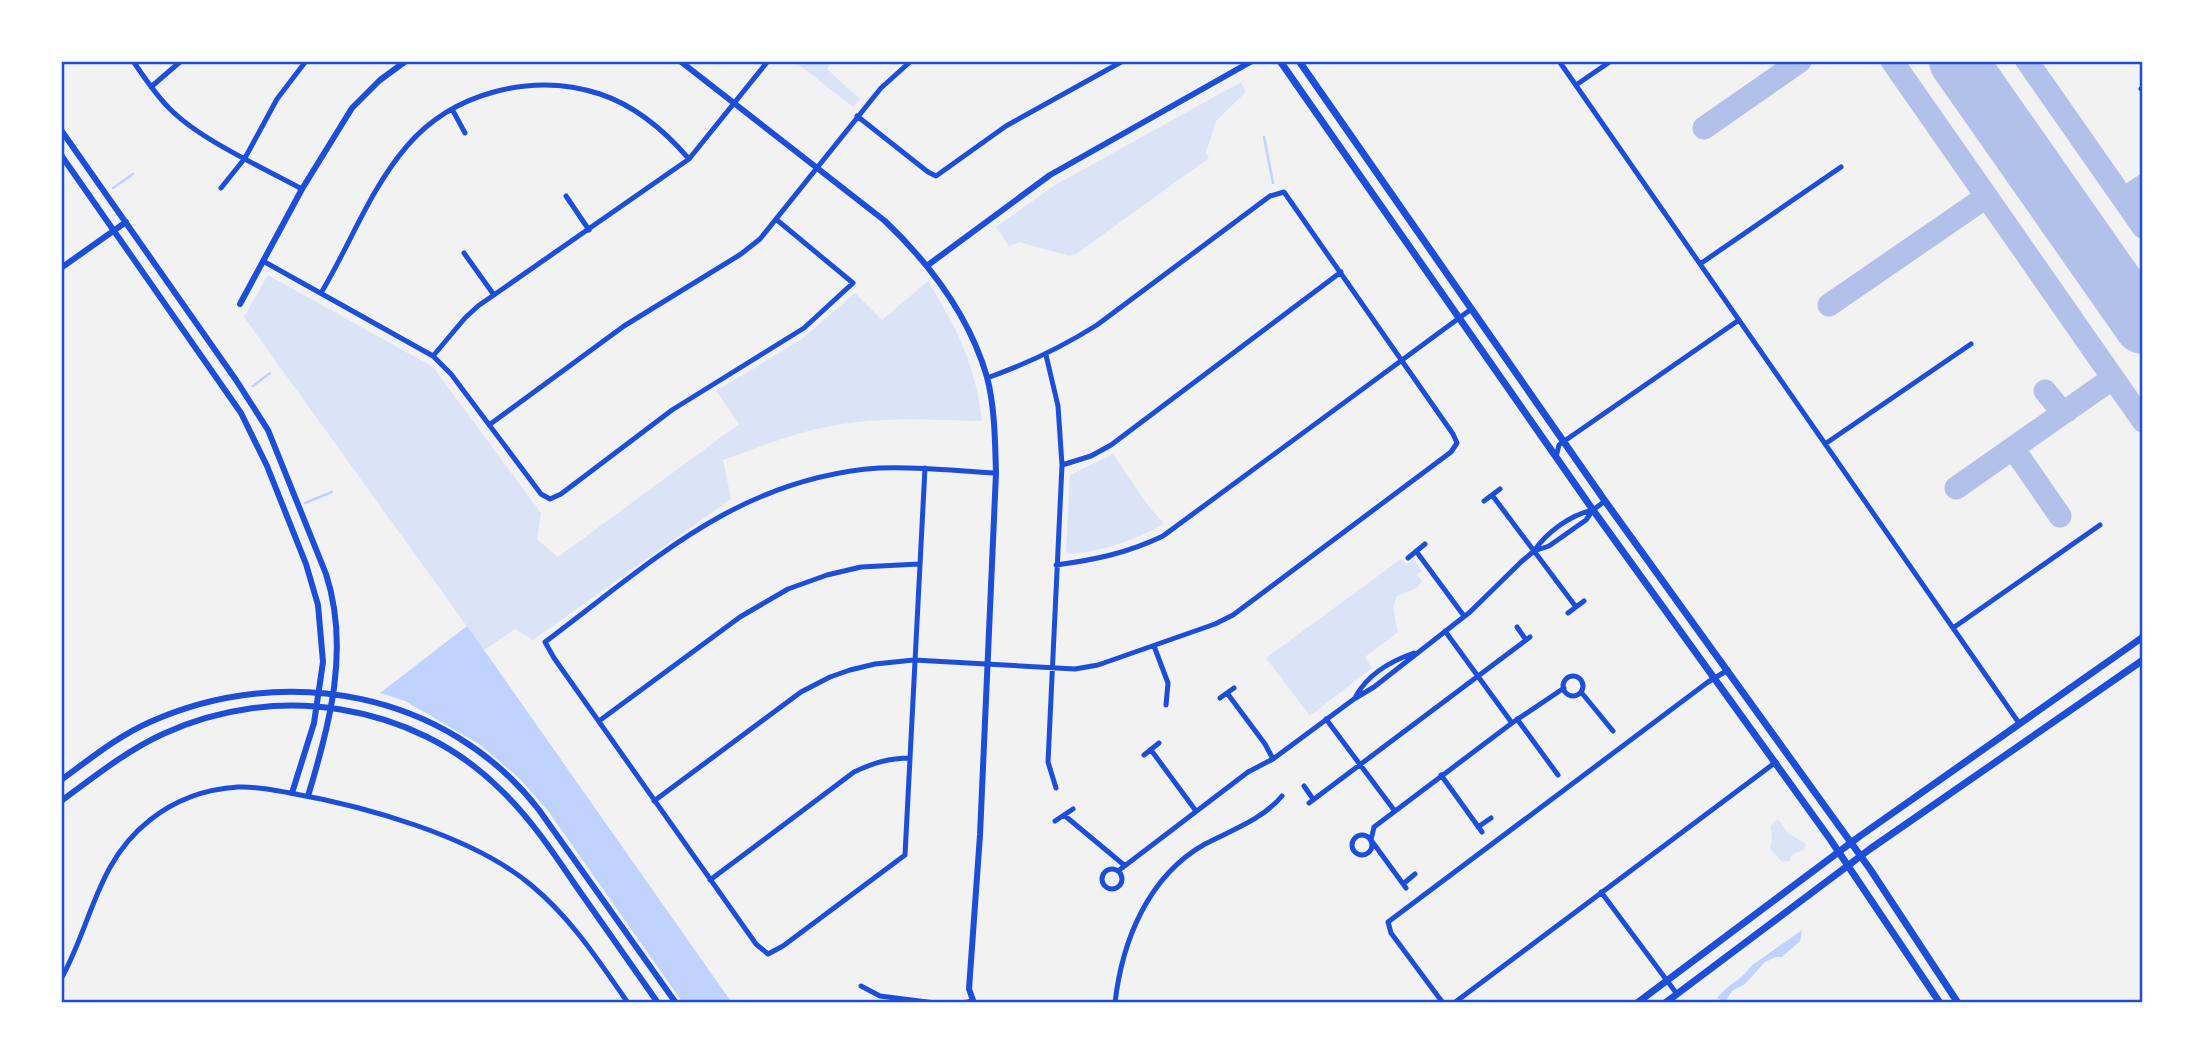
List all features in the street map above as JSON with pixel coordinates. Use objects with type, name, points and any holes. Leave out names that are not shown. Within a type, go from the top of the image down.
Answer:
[{"type":"main road","points":[[1280,61],[1593,510],[1776,762],[1940,1003]]},
{"type":"main road","points":[[1299,61],[1563,442],[1861,856],[1958,1003]]},
{"type":"main road","points":[[1637,1003],[1838,851],[2143,637]]},
{"type":"main road","points":[[1665,1003],[1861,856],[2143,660]]},
{"type":"street","points":[[133,61],[151,87],[187,124],[302,189]]},
{"type":"street","points":[[151,87],[181,61]]},
{"type":"street","points":[[221,188],[245,158],[278,99],[306,61]]},
{"type":"street","points":[[240,304],[330,140],[352,108],[380,80],[406,61]]},
{"type":"street","points":[[680,61],[885,221],[928,265],[945,287],[965,323],[987,378],[995,433],[996,473],[969,989],[973,1002],[963,1003]]},
{"type":"street","points":[[433,356],[465,318],[494,295],[689,159],[768,61]]},
{"type":"street","points":[[489,425],[624,326],[741,254],[760,239],[881,88],[911,61]]},
{"type":"street","points":[[858,116],[936,176],[1006,126],[1123,61]]},
{"type":"street","points":[[928,265],[1050,175],[1252,61]]},
{"type":"street","points":[[1559,61],[2019,723]]},
{"type":"street","points":[[1576,85],[1611,61]]},
{"type":"street","points":[[321,293],[392,165],[408,144],[427,126],[472,99],[527,85],[562,86],[600,94],[627,106],[657,126],[689,159]]},
{"type":"street","points":[[452,109],[465,133]]},
{"type":"street","points":[[61,130],[231,372],[268,430],[334,599],[337,621],[324,707],[320,757],[308,796]]},
{"type":"street","points":[[61,155],[236,404],[267,466],[306,564],[315,594],[326,692],[324,707],[292,793]]},
{"type":"street","points":[[1700,264],[1842,167]]},
{"type":"street","points":[[654,801],[815,684],[840,673],[876,664],[914,660],[1075,668],[1098,665],[1215,624],[1233,615],[1451,452],[1457,443],[1284,192],[1270,195],[1097,325],[1046,355],[987,378]]},
{"type":"street","points":[[566,196],[589,230]]},
{"type":"street","points":[[263,261],[433,356],[451,374],[541,494],[550,499],[561,494],[672,410],[804,328],[853,283],[777,220]]},
{"type":"street","points":[[61,268],[126,222]]},
{"type":"street","points":[[464,253],[494,295]]},
{"type":"street","points":[[1062,466],[1091,456],[1111,445],[1341,272]]},
{"type":"street","points":[[1056,565],[1105,558],[1138,548],[1163,536],[1471,310]]},
{"type":"street","points":[[1556,457],[1559,445],[1563,442],[1739,320]]},
{"type":"street","points":[[1825,444],[1971,344]]},
{"type":"street","points":[[1046,355],[1058,405],[1062,466],[1048,762],[1056,788]]},
{"type":"street","points":[[925,468],[905,855],[783,947],[768,954],[756,944],[710,880],[545,642],[682,538],[729,510],[766,494],[804,482],[859,470],[925,468],[996,473]]},
{"type":"street","points":[[1484,501],[1500,489]]},
{"type":"street","points":[[1492,495],[1576,607]]},
{"type":"street","points":[[1118,871],[1248,772],[1273,759],[1374,687],[1464,617],[1507,573],[1534,551],[1556,541],[1586,520],[1593,510],[1605,501]]},
{"type":"street","points":[[1534,551],[1550,533],[1579,513],[1593,510]]},
{"type":"street","points":[[1953,628],[2101,525]]},
{"type":"street","points":[[1550,533],[1556,541]]},
{"type":"street","points":[[1408,558],[1425,544]]},
{"type":"street","points":[[1416,551],[1464,617]]},
{"type":"street","points":[[599,722],[740,617],[788,589],[827,575],[861,567],[919,564]]},
{"type":"street","points":[[1568,613],[1584,601]]},
{"type":"street","points":[[1304,786],[1311,801],[1528,639],[1517,627]]},
{"type":"street","points":[[1445,631],[1558,775]]},
{"type":"street","points":[[1154,646],[1168,683],[1166,705]]},
{"type":"street","points":[[1354,699],[1359,690],[1381,669],[1395,660],[1418,652]]},
{"type":"street","points":[[1443,1003],[1391,933],[1388,922],[1715,677],[1728,670]]},
{"type":"street","points":[[1576,677],[1583,683],[1581,692],[1573,696],[1567,694],[1564,688],[1566,679],[1576,677]]},
{"type":"street","points":[[1220,698],[1234,688]]},
{"type":"street","points":[[1415,874],[1404,886],[1371,840],[1374,827],[1441,775],[1564,688]]},
{"type":"street","points":[[61,780],[135,730],[180,710],[223,698],[257,693],[326,692],[394,708],[432,724],[468,744],[511,778],[540,810],[676,1003]]},
{"type":"street","points":[[1581,692],[1613,731]]},
{"type":"street","points":[[1227,693],[1273,759]]},
{"type":"street","points":[[61,802],[136,748],[194,721],[216,714],[255,707],[324,707],[369,715],[418,732],[469,762],[500,788],[538,832],[658,1003]]},
{"type":"street","points":[[1326,719],[1394,810]]},
{"type":"street","points":[[1143,755],[1159,744]]},
{"type":"street","points":[[1151,750],[1196,811]]},
{"type":"street","points":[[710,880],[854,772],[874,763],[910,758]]},
{"type":"street","points":[[1454,1003],[1776,762]]},
{"type":"street","points":[[1441,775],[1480,829],[1491,818]]},
{"type":"street","points":[[61,979],[75,955],[103,877],[128,839],[151,818],[195,795],[241,787],[292,793],[360,808],[457,843],[511,870],[546,898],[583,938],[628,1003]]},
{"type":"street","points":[[1115,1003],[1125,947],[1140,915],[1162,882],[1195,850],[1265,813],[1282,796]]},
{"type":"street","points":[[1055,821],[1073,809]]},
{"type":"street","points":[[1064,815],[1124,865]]},
{"type":"street","points":[[1601,892],[1677,994]]},
{"type":"street","points":[[861,986],[880,996],[935,1003]]},
{"type":"shaded area","points":[[794,61],[832,61],[827,69],[860,99],[853,107]]},
{"type":"shaded area","points":[[1241,82],[1246,92],[1216,121],[1206,152],[1209,158],[1076,254],[1069,256],[1019,242],[1009,246],[996,227],[1055,185]]},
{"type":"shaded area","points":[[268,275],[433,367],[541,513],[537,539],[558,557],[739,424],[716,391],[802,339],[855,293],[882,320],[928,281],[964,348],[975,382],[982,421],[855,422],[794,435],[723,460],[731,499],[533,640],[515,629],[484,650],[244,317]]},
{"type":"shaded area","points":[[1113,454],[1164,524],[1119,544],[1070,554],[1066,552],[1070,475]]},
{"type":"shaded area","points":[[1401,559],[1406,565],[1414,559],[1422,571],[1417,575],[1422,581],[1417,588],[1397,596],[1393,608],[1398,632],[1365,657],[1372,668],[1310,716],[1266,658]]},
{"type":"shaded area","points":[[1778,819],[1788,833],[1806,844],[1804,850],[1793,854],[1789,861],[1782,862],[1770,849],[1770,826]]},
{"type":"water","points":[[467,626],[732,1003],[683,1003],[548,811],[520,779],[479,744],[405,701],[380,693]]},
{"type":"water","points":[[1802,930],[1800,941],[1782,957],[1775,957],[1764,963],[1745,984],[1732,991],[1725,1002],[1717,998],[1751,966]]},
{"type":"waterway","points":[[1264,137],[1273,183]]},
{"type":"waterway","points":[[113,188],[133,174]]},
{"type":"waterway","points":[[253,386],[270,373]]},
{"type":"waterway","points":[[305,503],[332,492]]},
{"type":"taxiway","points":[[1704,128],[1800,61]]},
{"type":"taxiway","points":[[1892,61],[2143,421]]},
{"type":"taxiway","points":[[2027,61],[2143,227]]},
{"type":"taxiway","points":[[2124,199],[2143,186]]},
{"type":"taxiway","points":[[1829,305],[1986,197]]},
{"type":"taxiway","points":[[1956,488],[2113,378]]},
{"type":"taxiway","points":[[2045,391],[2060,409],[2067,411]]},
{"type":"taxiway","points":[[2013,448],[2060,516]]},
{"type":"runway","points":[[1958,61],[2143,325]]}]
